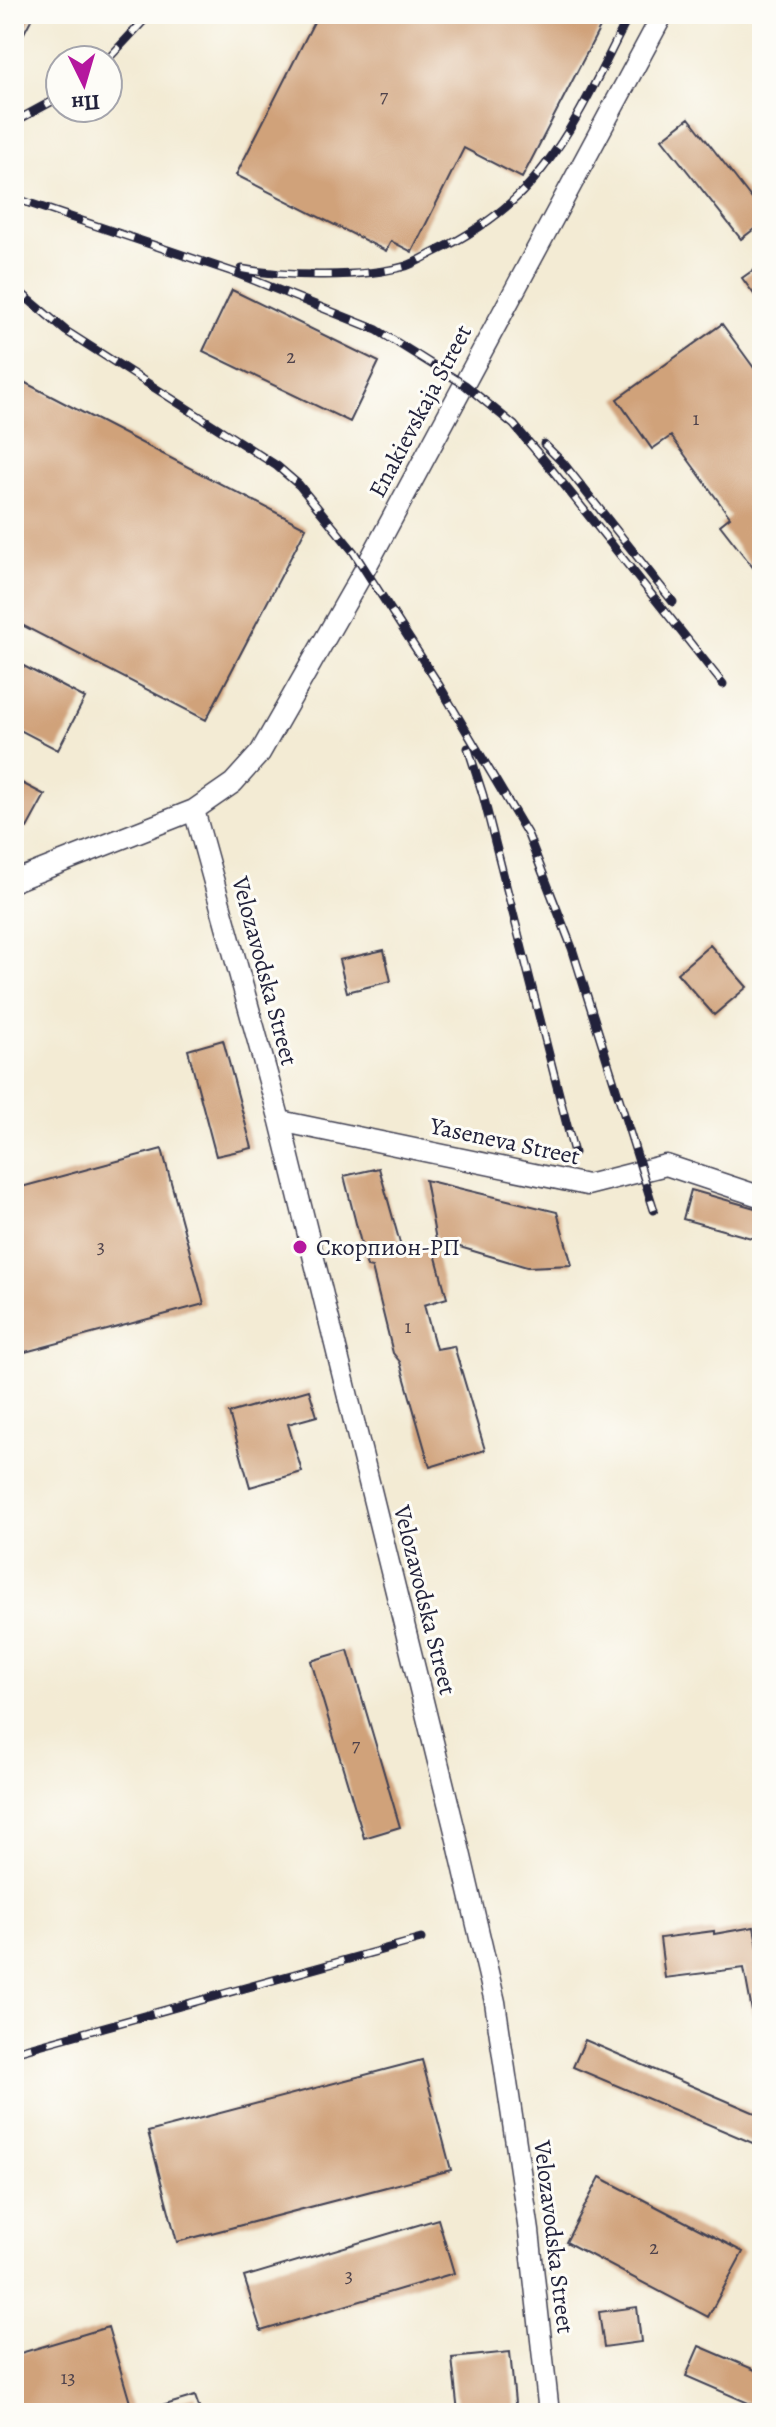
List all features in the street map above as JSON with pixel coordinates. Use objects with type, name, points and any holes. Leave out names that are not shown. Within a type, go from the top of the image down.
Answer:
[{"type":"street","name":"Enakievskaja Street","points":[[14,881],[194,810],[233,783],[260,753],[379,543],[663,14]]},
{"type":"street","name":"Velozavodska Street","points":[[194,810],[280,1121],[495,2002],[529,2231],[549,2413]]},
{"type":"street","name":"Yaseneva Street","points":[[280,1121],[587,1185],[666,1165],[762,1197]]},
{"type":"building","points":[[14,14],[34,14],[14,52]]},
{"type":"building","points":[[318,14],[607,14],[522,178],[464,148],[412,252],[391,241],[386,251],[236,175]]},
{"type":"building","points":[[689,118],[762,212],[762,223],[741,239],[662,139]]},
{"type":"building","points":[[762,264],[762,305],[742,278]]},
{"type":"building","points":[[232,290],[379,362],[350,422],[203,351]]},
{"type":"building","points":[[722,324],[762,379],[762,579],[720,525],[730,517],[671,436],[652,449],[617,399]]},
{"type":"building","points":[[14,377],[306,528],[206,720],[14,621]]},
{"type":"building","points":[[14,661],[85,698],[58,750],[14,727]]},
{"type":"building","points":[[14,779],[45,795],[27,828],[14,821]]},
{"type":"building","points":[[710,945],[747,987],[714,1015],[677,973]]},
{"type":"building","points":[[384,950],[391,981],[347,992],[339,960]]},
{"type":"building","points":[[223,1040],[252,1148],[216,1156],[188,1050]]},
{"type":"building","points":[[162,1149],[204,1304],[14,1355],[14,1189]]},
{"type":"building","points":[[379,1168],[403,1254],[433,1246],[447,1298],[424,1305],[436,1349],[454,1346],[485,1450],[430,1467],[400,1362],[393,1353],[372,1268],[367,1267],[344,1176]]},
{"type":"building","points":[[425,1180],[557,1212],[572,1265],[527,1267],[436,1240]]},
{"type":"building","points":[[691,1190],[762,1210],[762,1241],[683,1219]]},
{"type":"building","points":[[309,1390],[317,1416],[288,1424],[302,1472],[250,1487],[229,1413]]},
{"type":"building","points":[[348,1650],[400,1827],[364,1838],[311,1661]]},
{"type":"building","points":[[754,1927],[762,1969],[762,2021],[754,2022],[744,1968],[665,1978],[660,1938]]},
{"type":"building","points":[[585,2040],[762,2116],[762,2147],[573,2067]]},
{"type":"building","points":[[422,2060],[451,2170],[177,2242],[148,2132]]},
{"type":"building","points":[[600,2177],[743,2252],[708,2317],[566,2242]]},
{"type":"building","points":[[438,2219],[454,2273],[261,2331],[244,2277]]},
{"type":"building","points":[[637,2307],[641,2342],[604,2347],[599,2312]]},
{"type":"building","points":[[108,2327],[133,2413],[14,2413],[14,2355]]},
{"type":"building","points":[[699,2346],[762,2373],[762,2409],[686,2376]]},
{"type":"building","points":[[510,2352],[516,2413],[458,2413],[452,2358]]},
{"type":"building","points":[[195,2396],[201,2413],[152,2413],[152,2409]]},
{"type":"railway","points":[[122,44],[150,14]]},
{"type":"railway","points":[[242,269],[324,275],[389,270],[416,262],[479,227],[520,194],[556,150],[579,113],[630,14]]},
{"type":"railway","points":[[14,122],[44,106]]},
{"type":"railway","points":[[14,198],[236,273],[377,330],[465,385],[514,425],[723,684]]},
{"type":"railway","points":[[14,287],[66,331],[277,466],[299,485],[353,551],[439,685],[528,835],[572,948],[654,1210]]},
{"type":"railway","points":[[544,444],[564,464],[673,602]]},
{"type":"railway","points":[[468,748],[483,795],[574,1153]]},
{"type":"railway","points":[[14,2052],[421,1939]]},
{"type":"place","name":"Скорпион-РП","points":[[300,1247]]}]
